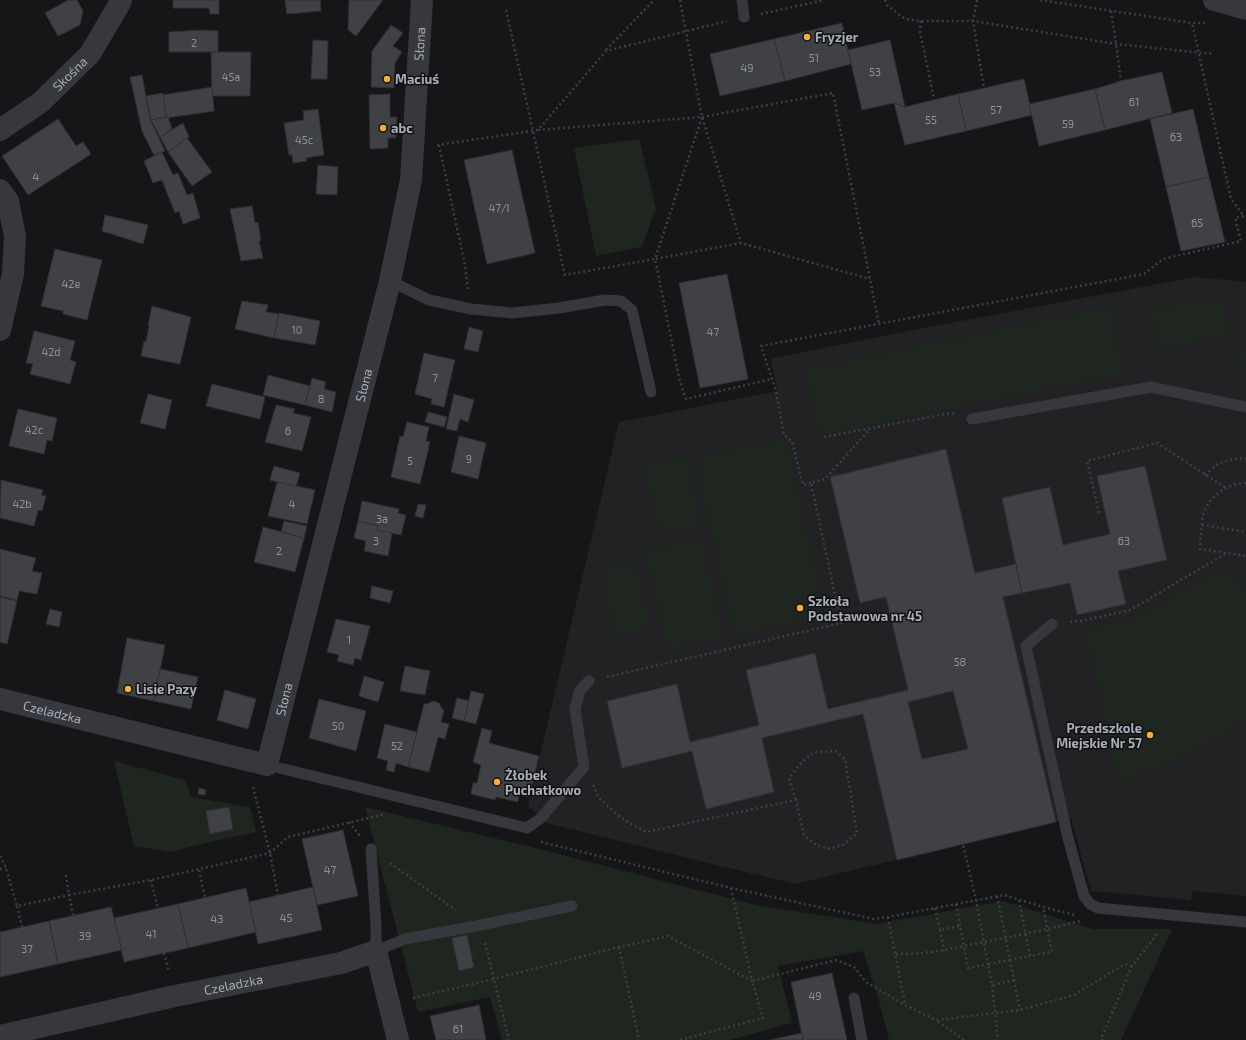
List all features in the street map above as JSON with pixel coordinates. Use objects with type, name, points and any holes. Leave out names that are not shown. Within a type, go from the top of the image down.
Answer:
[{"type":"street","name":"Skośna","points":[[0,130],[41,102],[90,54],[121,0]]},
{"type":"street","name":"Słona","points":[[267,765],[390,281],[411,180],[422,0]]},
{"type":"street","points":[[1214,0],[1246,9]]},
{"type":"street","points":[[0,190],[8,201],[15,236],[13,274],[0,330]]},
{"type":"street","name":"Czeladzka","points":[[0,699],[267,765]]},
{"type":"street","points":[[376,951],[398,1040]]},
{"type":"street","name":"Czeladzka","points":[[0,1036],[175,996],[341,963],[376,951]]},
{"type":"lane","points":[[742,0],[744,17]]},
{"type":"lane","points":[[390,281],[429,300],[471,309],[512,313],[559,308],[605,300],[621,301],[632,310],[651,392]]},
{"type":"lane","points":[[972,419],[1151,387],[1246,407]]},
{"type":"lane","points":[[1052,624],[1026,646],[1067,834],[1084,896],[1090,904],[1098,908],[1246,922]]},
{"type":"lane","points":[[267,765],[527,828],[541,818],[584,767],[575,709],[580,690],[589,681]]},
{"type":"lane","points":[[371,849],[376,925],[376,951],[405,939],[572,906]]},
{"type":"lane","points":[[854,998],[862,1040]]},
{"type":"path","points":[[538,130],[606,51],[654,0]]},
{"type":"path","points":[[680,0],[702,117],[741,243]]},
{"type":"path","points":[[606,51],[744,17],[825,0]]},
{"type":"path","points":[[885,0],[887,4],[905,19],[921,22],[973,21],[1116,44],[1214,54]]},
{"type":"path","points":[[977,0],[973,21],[984,88]]},
{"type":"path","points":[[1040,0],[1192,24],[1206,22]]},
{"type":"path","points":[[506,10],[565,275],[741,243],[870,279]]},
{"type":"path","points":[[1111,11],[1121,81]]},
{"type":"path","points":[[921,22],[920,32],[934,99]]},
{"type":"path","points":[[870,429],[825,479],[803,485],[792,442],[784,435],[776,391],[761,346],[1144,274],[1163,259],[1241,241],[1235,218],[1244,216],[1231,199],[1192,24]]},
{"type":"path","points":[[432,146],[533,130],[702,117],[833,93],[879,324]]},
{"type":"path","points":[[702,117],[655,259],[680,382],[686,399],[772,379]]},
{"type":"path","points":[[439,145],[465,265],[471,309]]},
{"type":"path","points":[[824,437],[951,413],[972,419]]},
{"type":"path","points":[[1099,513],[1087,461],[1157,443],[1226,488]]},
{"type":"path","points":[[1206,475],[1219,463],[1238,458],[1246,458]]},
{"type":"path","points":[[1246,482],[1234,484],[1226,488],[1216,495],[1210,503],[1204,513],[1200,549],[1246,556]]},
{"type":"path","points":[[589,681],[841,622],[811,483]]},
{"type":"path","points":[[1202,525],[1246,532]]},
{"type":"path","points":[[1052,624],[1081,621],[1130,610],[1227,553]]},
{"type":"path","points":[[836,751],[844,759],[857,833],[844,845],[828,849],[816,845],[804,835],[796,800],[789,778],[802,762],[814,752],[836,751]]},
{"type":"path","points":[[584,767],[599,798],[621,818],[646,832],[796,800]]},
{"type":"path","points":[[252,782],[270,853],[278,895]]},
{"type":"path","points":[[17,906],[199,870],[270,853],[288,837],[393,813]]},
{"type":"path","points":[[541,841],[731,888],[874,919],[1004,895],[1043,907],[1077,915]]},
{"type":"path","points":[[963,844],[976,900],[992,985],[998,1040]]},
{"type":"path","points":[[0,856],[6,868],[22,927]]},
{"type":"path","points":[[0,869],[6,868]]},
{"type":"path","points":[[199,870],[205,898]]},
{"type":"path","points":[[66,875],[73,915]]},
{"type":"path","points":[[151,880],[158,909]]},
{"type":"path","points":[[417,882],[476,926],[494,979],[509,1040]]},
{"type":"path","points":[[680,1040],[763,1018],[752,981],[731,888]]},
{"type":"path","points":[[997,896],[1020,1010]]},
{"type":"path","points":[[1019,900],[1030,956]]},
{"type":"path","points":[[956,904],[968,968],[1052,952],[1043,907]]},
{"type":"path","points":[[935,908],[944,950]]},
{"type":"path","points":[[888,917],[905,1005]]},
{"type":"path","points":[[896,954],[915,954],[964,947],[1048,930],[1084,920]]},
{"type":"path","points":[[940,930],[960,926]]},
{"type":"path","points":[[1102,1040],[1132,966],[1159,931]]},
{"type":"path","points":[[408,999],[668,936],[752,981],[836,960],[854,967],[866,982],[905,1005],[936,1020],[964,1040]]},
{"type":"path","points":[[619,947],[639,1040]]},
{"type":"path","points":[[936,1020],[1020,1010],[1074,995],[1125,964],[1132,966]]},
{"type":"path","points":[[992,985],[1014,980]]},
{"type":"shaded area","points":[[639,139],[656,208],[642,247],[596,256],[574,148]]},
{"type":"shaded area","name":"Szkoła Podstawowa nr 45","points":[[1195,277],[1246,282],[1246,896],[1192,891],[1191,900],[1091,891],[1071,818],[795,884],[546,823],[528,806],[619,422],[778,391],[770,359],[887,335]]},
{"type":"shaded area","points":[[1222,296],[1230,336],[1158,349],[1151,309]]},
{"type":"shaded area","points":[[1111,307],[1124,374],[819,435],[805,369]]},
{"type":"shaded area","points":[[1246,334],[1246,365],[1238,363]]},
{"type":"shaded area","points":[[787,438],[825,616],[734,636],[695,458]]},
{"type":"shaded area","points":[[686,455],[701,526],[659,535],[644,464]]},
{"type":"shaded area","points":[[702,537],[724,638],[667,650],[645,550]]},
{"type":"shaded area","points":[[637,563],[651,628],[614,636],[600,571]]},
{"type":"shaded area","points":[[1225,567],[1246,589],[1246,722],[1153,771],[1118,783],[1085,628],[1129,620]]},
{"type":"shaded area","points":[[114,761],[185,780],[191,797],[250,807],[256,832],[171,852],[134,846]]},
{"type":"shaded area","points":[[365,807],[539,849],[756,905],[877,924],[1003,901],[1093,929],[1172,929],[1121,1040],[889,1040],[879,1001],[863,951],[778,966],[792,1023],[730,1040],[502,1040],[490,997],[418,1012]]},
{"type":"building","points":[[68,0],[77,0],[83,11],[80,25],[58,36],[45,13]]},
{"type":"building","points":[[173,0],[219,0],[219,14],[210,14],[209,8],[173,8]]},
{"type":"building","points":[[285,0],[320,0],[321,11],[287,14]]},
{"type":"building","points":[[349,0],[383,0],[356,36],[348,30]]},
{"type":"building","points":[[842,23],[851,64],[785,81],[774,39]]},
{"type":"building","points":[[391,25],[403,33],[393,46],[402,52],[395,63],[394,88],[371,87],[372,51]]},
{"type":"building","points":[[202,30],[218,31],[218,52],[169,52],[169,32]]},
{"type":"building","points":[[774,39],[785,81],[720,96],[710,54]]},
{"type":"building","points":[[313,40],[328,41],[327,79],[311,79]]},
{"type":"building","points":[[890,40],[905,107],[894,103],[862,110],[848,50]]},
{"type":"building","points":[[251,52],[250,96],[212,96],[211,53]]},
{"type":"building","points":[[1162,72],[1172,113],[1105,130],[1095,89],[1121,81]]},
{"type":"building","points":[[142,75],[150,119],[165,151],[154,155],[142,131],[130,77]]},
{"type":"building","points":[[1024,79],[1032,115],[966,131],[958,94]]},
{"type":"building","points":[[212,87],[214,111],[166,118],[163,95]]},
{"type":"building","points":[[1095,89],[1105,130],[1039,146],[1029,104]]},
{"type":"building","points":[[163,93],[166,117],[151,120],[146,96]]},
{"type":"building","name":"abc","points":[[390,94],[390,117],[397,117],[396,138],[388,138],[388,148],[370,149],[369,95]]},
{"type":"building","points":[[958,94],[966,131],[905,145],[894,103],[905,107]]},
{"type":"building","points":[[318,109],[324,155],[306,158],[307,161],[293,163],[292,155],[289,155],[284,123],[304,120],[303,111]]},
{"type":"building","points":[[1193,109],[1209,177],[1166,187],[1150,119]]},
{"type":"building","points":[[168,117],[172,129],[160,137],[151,120]]},
{"type":"building","points":[[58,119],[76,146],[83,142],[91,154],[28,195],[2,156]]},
{"type":"building","points":[[183,123],[189,137],[168,152],[160,137]]},
{"type":"building","points":[[187,138],[212,172],[192,186],[168,152]]},
{"type":"building","points":[[512,150],[535,253],[487,264],[464,160]]},
{"type":"building","points":[[162,152],[173,175],[178,173],[187,195],[193,193],[200,218],[183,224],[179,211],[175,213],[162,180],[153,183],[144,161]]},
{"type":"building","points":[[318,165],[338,167],[337,195],[316,194]]},
{"type":"building","points":[[1209,177],[1225,242],[1181,251],[1166,187]]},
{"type":"building","points":[[252,206],[255,223],[258,222],[261,241],[259,241],[263,258],[241,261],[230,209]]},
{"type":"building","points":[[105,215],[148,225],[143,244],[102,231]]},
{"type":"building","points":[[55,249],[102,260],[87,320],[63,314],[63,311],[41,306]]},
{"type":"building","points":[[727,274],[748,379],[700,388],[679,283]]},
{"type":"building","points":[[242,301],[268,305],[266,312],[279,314],[274,338],[235,329]]},
{"type":"building","points":[[152,306],[191,317],[180,364],[141,356],[144,341],[146,342]]},
{"type":"building","points":[[279,313],[320,321],[315,345],[274,338]]},
{"type":"building","points":[[469,327],[483,331],[478,352],[464,349]]},
{"type":"building","points":[[34,331],[75,341],[70,360],[76,362],[70,384],[30,374],[33,364],[26,363]]},
{"type":"building","points":[[424,353],[455,360],[444,407],[431,404],[432,399],[415,394]]},
{"type":"building","points":[[268,375],[310,386],[305,405],[263,395]]},
{"type":"building","points":[[312,378],[326,382],[324,389],[336,392],[332,412],[305,405]]},
{"type":"building","points":[[212,384],[265,397],[260,419],[206,406]]},
{"type":"building","points":[[148,394],[172,400],[165,429],[140,423]]},
{"type":"building","points":[[454,394],[474,400],[468,422],[460,419],[457,431],[446,429]]},
{"type":"building","points":[[276,405],[295,409],[293,413],[311,417],[302,451],[265,442]]},
{"type":"building","points":[[18,409],[57,418],[52,441],[47,440],[44,454],[9,446]]},
{"type":"building","points":[[428,412],[447,417],[444,427],[425,422]]},
{"type":"building","points":[[407,422],[429,427],[426,441],[430,442],[420,484],[391,477],[400,436],[403,437]]},
{"type":"building","points":[[459,436],[486,443],[478,479],[451,472]]},
{"type":"building","points":[[946,449],[975,573],[1016,564],[1022,593],[1003,597],[1056,822],[897,860],[863,714],[762,738],[774,792],[706,809],[692,751],[622,768],[607,701],[677,684],[690,742],[759,725],[746,670],[815,653],[828,709],[908,690],[886,597],[860,603],[830,477]],"holes":[[[953,691],[968,749],[922,759],[908,702]]]},
{"type":"building","points":[[274,466],[300,473],[296,487],[270,480]]},
{"type":"building","points":[[1145,466],[1167,560],[1118,571],[1126,604],[1077,615],[1070,583],[1022,593],[1002,498],[1050,487],[1063,545],[1110,534],[1097,476]]},
{"type":"building","points":[[1,480],[43,490],[41,495],[46,496],[42,511],[38,510],[34,526],[0,518]]},
{"type":"building","points":[[277,482],[315,490],[307,524],[268,516]]},
{"type":"building","points":[[362,501],[399,509],[398,513],[406,515],[401,535],[377,530],[378,526],[358,521]]},
{"type":"building","points":[[418,504],[426,505],[423,518],[415,516]]},
{"type":"building","points":[[284,521],[307,526],[304,538],[281,532]]},
{"type":"building","points":[[358,521],[378,526],[377,530],[392,533],[388,556],[364,551],[366,541],[354,538]]},
{"type":"building","points":[[263,527],[304,538],[295,572],[254,562]]},
{"type":"building","points":[[0,549],[36,558],[32,571],[42,573],[37,594],[19,591],[17,600],[0,596]]},
{"type":"building","points":[[372,586],[393,591],[390,603],[370,598]]},
{"type":"building","points":[[0,597],[17,601],[7,644],[0,642]]},
{"type":"building","points":[[50,609],[62,612],[59,627],[46,624]]},
{"type":"building","points":[[336,619],[370,626],[361,660],[355,658],[353,665],[337,661],[339,655],[327,652]]},
{"type":"building","points":[[127,638],[165,645],[154,701],[117,693]]},
{"type":"building","points":[[405,666],[430,671],[425,695],[400,691]]},
{"type":"building","points":[[160,669],[198,677],[191,709],[154,701]]},
{"type":"building","points":[[364,676],[384,682],[378,702],[359,696]]},
{"type":"building","points":[[225,690],[256,699],[248,729],[217,720]]},
{"type":"building","points":[[471,691],[484,694],[476,724],[464,721]]},
{"type":"building","points":[[457,698],[469,701],[464,721],[452,718]]},
{"type":"building","points":[[319,699],[366,711],[356,751],[309,738]]},
{"type":"building","points":[[433,701],[439,703],[442,709],[444,709],[441,722],[449,724],[445,739],[438,737],[429,772],[408,767],[424,704]]},
{"type":"building","points":[[385,724],[417,732],[408,767],[396,763],[394,772],[386,770],[388,761],[377,758]]},
{"type":"building","points":[[482,728],[492,731],[489,743],[539,756],[529,797],[519,795],[518,802],[496,797],[495,800],[471,794],[473,783],[477,783],[481,765],[473,762]]},
{"type":"building","points":[[199,788],[206,790],[205,795],[198,794]]},
{"type":"building","points":[[229,807],[233,829],[210,834],[206,811]]},
{"type":"building","points":[[343,830],[358,896],[317,905],[302,839]]},
{"type":"building","points":[[313,887],[322,930],[258,944],[249,902]]},
{"type":"building","points":[[246,888],[256,932],[188,948],[178,904]]},
{"type":"building","points":[[178,904],[188,948],[124,962],[114,918]]},
{"type":"building","points":[[111,907],[122,950],[58,964],[49,921]]},
{"type":"building","points":[[49,921],[58,964],[0,977],[0,932]]},
{"type":"building","points":[[467,935],[474,967],[459,971],[452,938]]},
{"type":"building","points":[[832,973],[847,1040],[803,1040],[791,982]]},
{"type":"building","points":[[479,1005],[486,1040],[436,1040],[430,1016]]},
{"type":"building","points":[[802,1033],[803,1040],[770,1040]]},
{"type":"place","name":"Fryzjer","points":[[807,37]]},
{"type":"place","name":"Maciuś","points":[[387,79]]},
{"type":"place","name":"abc","points":[[383,128]]},
{"type":"place","name":"Szkoła Podstawowa nr 45","points":[[800,608]]},
{"type":"place","name":"Lisie Pazy","points":[[128,689]]},
{"type":"place","name":"Przedszkole Miejskie Nr 57","points":[[1150,735]]},
{"type":"place","name":"Żłobek Puchatkowo","points":[[497,782]]}]
